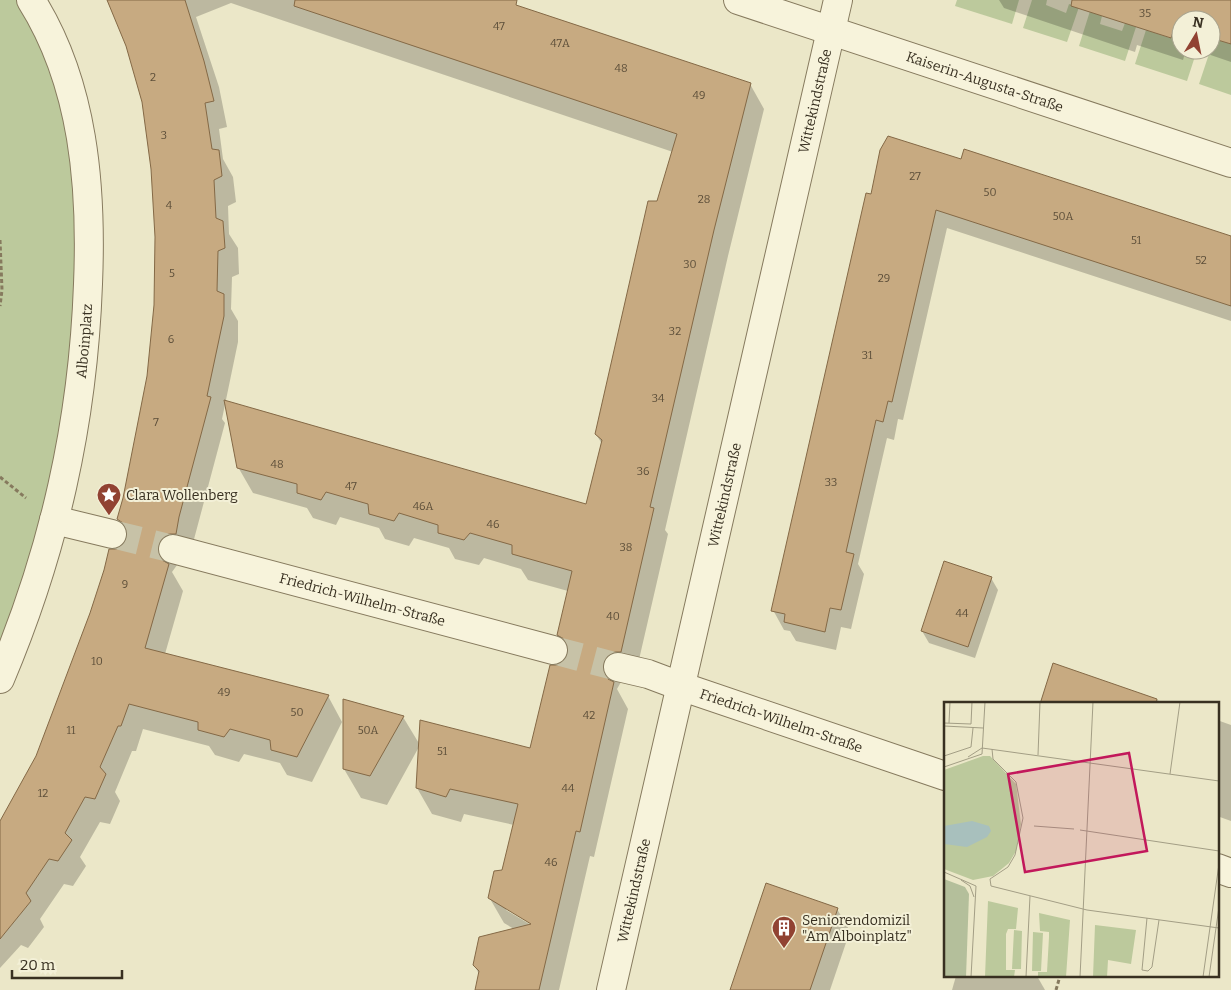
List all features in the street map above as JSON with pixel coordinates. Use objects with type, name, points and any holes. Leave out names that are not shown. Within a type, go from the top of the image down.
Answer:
[{"type":"street","name":"Alboinplatz","points":[[0,679],[20,630],[54,520],[70,453],[84,362],[89,250],[88,201],[83,145],[71,94],[56,49],[31,0]]},
{"type":"street","name":"Kaiserin-Augusta-Straße","points":[[738,0],[1231,164]]},
{"type":"street","name":"Wittekindstraße","points":[[611,990],[838,0]]},
{"type":"street","points":[[54,520],[112,534]]},
{"type":"street","name":"Friedrich-Wilhelm-Straße","points":[[173,548],[553,650]]},
{"type":"street","name":"Friedrich-Wilhelm-Straße","points":[[618,666],[648,674],[944,776]]},
{"type":"street","points":[[1218,868],[1231,873]]},
{"type":"path","points":[[0,240],[2,290],[0,306]]},
{"type":"green space","points":[[0,0],[18,0],[32,23],[53,77],[71,144],[77,260],[69,390],[37,541],[0,652]]},
{"type":"green space","points":[[957,0],[1019,0],[1012,24],[955,6]]},
{"type":"green space","points":[[1032,0],[1047,0],[1046,5],[1066,13],[1069,4],[1079,7],[1067,42],[1023,28]]},
{"type":"green space","points":[[1090,11],[1102,16],[1100,24],[1122,31],[1125,23],[1136,27],[1125,61],[1079,46]]},
{"type":"green space","points":[[1146,30],[1170,38],[1171,36],[1171,60],[1194,60],[1187,81],[1135,64]]},
{"type":"green space","points":[[1221,41],[1231,44],[1231,95],[1199,84],[1207,60],[1221,60]]},
{"type":"building","points":[[107,0],[185,0],[214,101],[205,103],[212,149],[219,150],[222,176],[214,180],[216,218],[223,221],[225,248],[218,251],[217,291],[224,294],[224,316],[207,396],[211,397],[176,534],[168,534],[162,538],[158,545],[158,554],[162,560],[169,564],[145,648],[329,695],[297,757],[271,750],[270,740],[230,729],[224,737],[198,730],[198,722],[129,704],[121,726],[118,726],[100,767],[106,774],[95,799],[85,797],[65,833],[72,840],[58,861],[49,859],[26,893],[31,901],[0,939],[0,821],[36,756],[90,613],[109,549],[117,549],[123,545],[127,538],[127,529],[117,519],[123,498],[147,376],[154,305],[155,237],[151,169],[142,102],[126,46]]},
{"type":"building","points":[[295,0],[517,0],[516,5],[751,83],[714,230],[650,507],[654,508],[621,652],[614,652],[607,656],[603,663],[603,672],[608,679],[614,682],[580,832],[576,831],[539,990],[475,990],[479,971],[473,965],[479,937],[531,924],[488,898],[494,871],[502,870],[518,804],[450,789],[446,797],[416,788],[420,720],[530,748],[550,665],[558,665],[564,661],[568,654],[568,645],[564,639],[557,635],[572,571],[512,554],[512,545],[470,533],[464,540],[438,533],[438,525],[399,513],[394,521],[369,514],[368,504],[326,492],[321,500],[297,493],[297,484],[237,468],[224,400],[586,504],[602,440],[595,434],[648,201],[657,201],[677,134],[294,6]]},
{"type":"building","points":[[1072,0],[1231,0],[1231,44],[1221,41],[1221,10],[1171,10],[1171,38],[1071,6]]},
{"type":"building","points":[[888,136],[961,159],[964,149],[1231,236],[1231,306],[936,210],[892,402],[888,401],[883,422],[876,420],[846,552],[854,554],[841,610],[830,608],[825,632],[784,622],[785,614],[771,611],[866,193],[871,194],[880,150]]},
{"type":"building","points":[[944,561],[992,577],[968,647],[921,631]]},
{"type":"building","points":[[1053,663],[1157,699],[1156,702],[1041,702]]},
{"type":"building","points":[[343,699],[404,716],[370,776],[343,769]]},
{"type":"building","name":"Seniorendomizil \"Am Alboinplatz\"","points":[[766,883],[838,908],[810,990],[730,990]]},
{"type":"tunnel","points":[[112,534],[173,549]]},
{"type":"tunnel","points":[[553,650],[618,667]]},
{"type":"place","name":"Clara Wollenberg","points":[[109,516]]},
{"type":"place","name":"Seniorendomizil \"Am Alboinplatz\"","points":[[784,949]]}]
